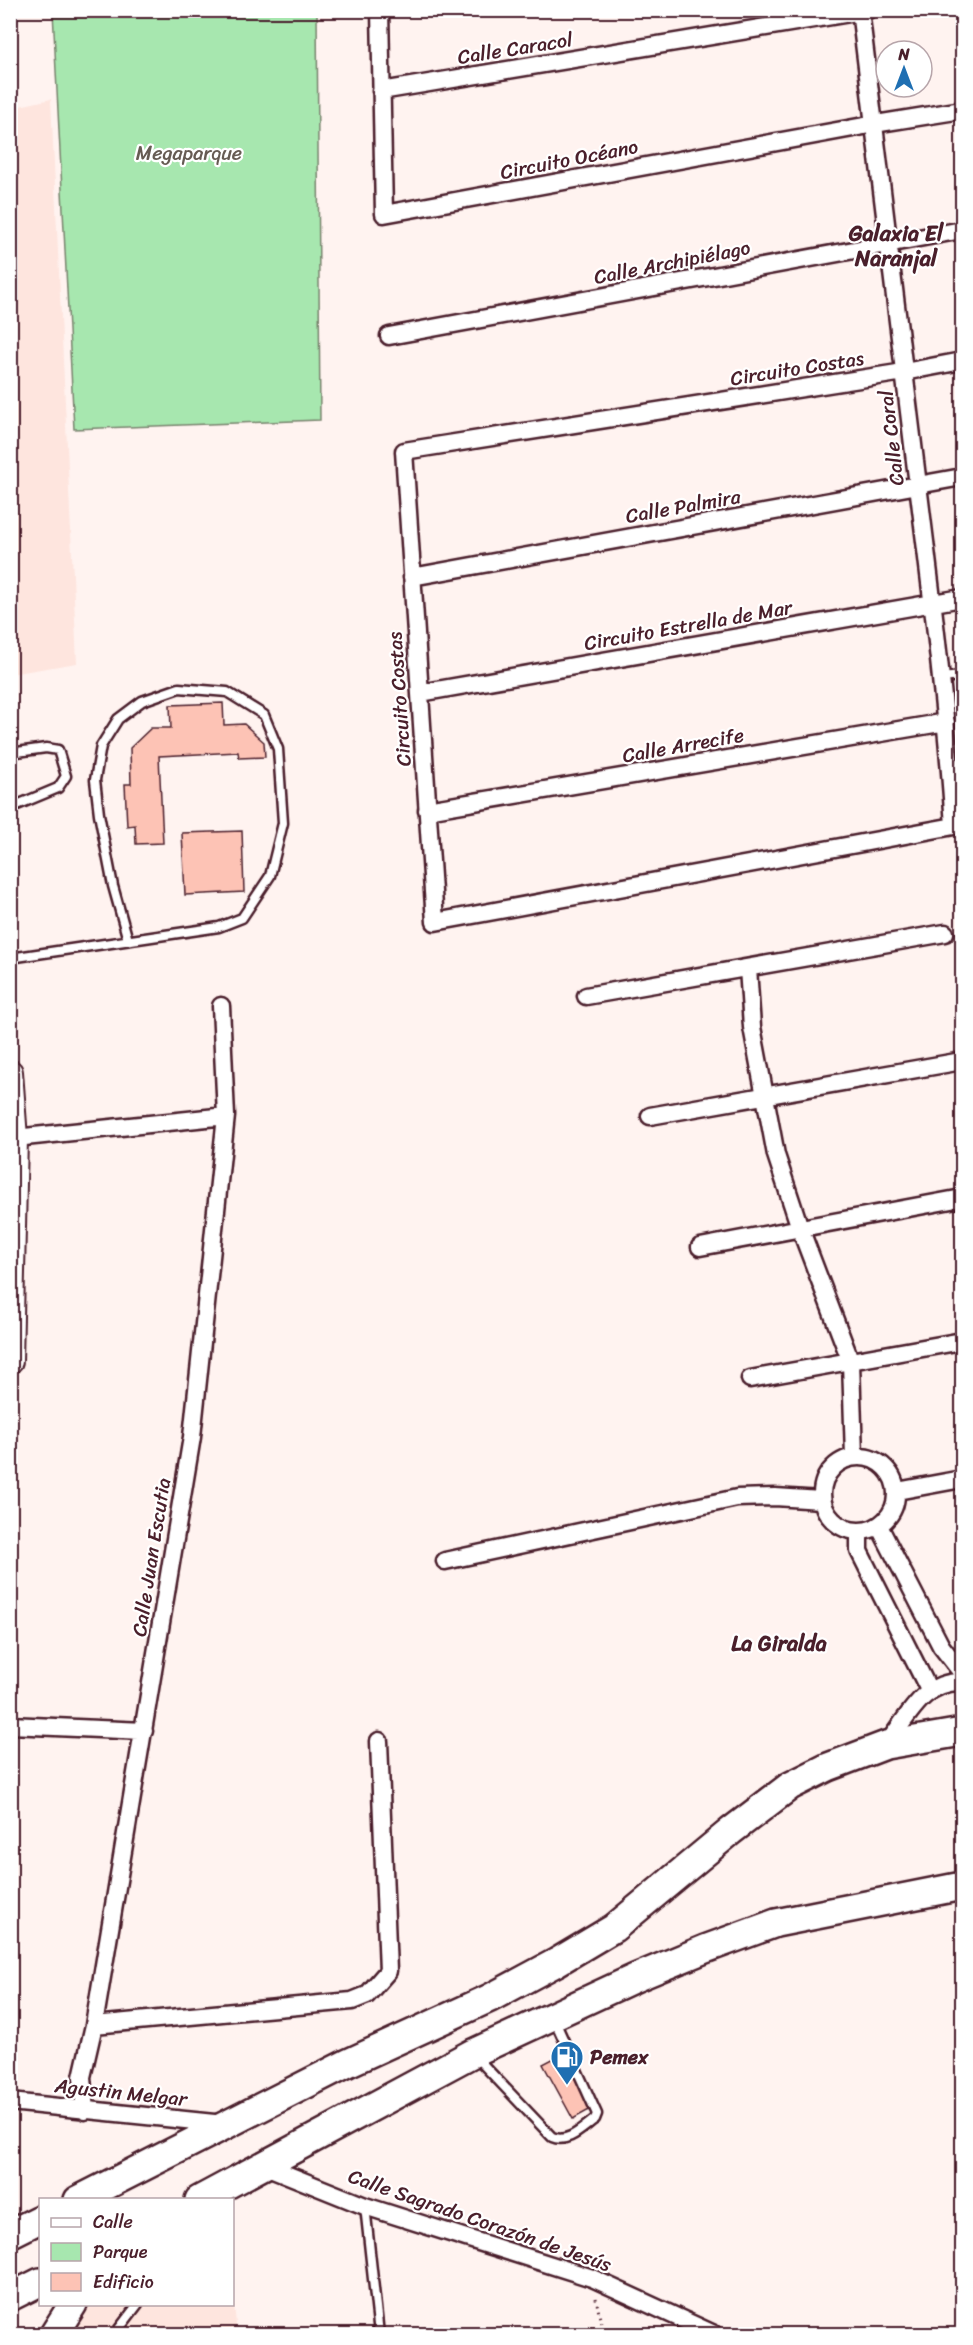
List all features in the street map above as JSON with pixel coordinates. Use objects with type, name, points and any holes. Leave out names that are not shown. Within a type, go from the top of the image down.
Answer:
[{"type":"main road","points":[[10,1072],[15,1138],[10,1361]]},
{"type":"main road","points":[[80,2198],[348,2063],[490,1998],[557,1962],[614,1928],[731,1831],[790,1786],[828,1767],[886,1746],[963,1732]]},
{"type":"main road","points":[[201,2198],[473,2054],[552,2016],[705,1949],[776,1923],[963,1886]]},
{"type":"main road","points":[[10,2234],[39,2220]]},
{"type":"main road","points":[[10,2297],[39,2282]]},
{"type":"main road","points":[[54,2334],[72,2306]]},
{"type":"street","name":"Circuito Océano","points":[[380,10],[384,214],[963,110]]},
{"type":"street","name":"Calle Caracol","points":[[381,91],[863,11]]},
{"type":"street","name":"Calle Coral","points":[[863,11],[946,722],[957,778],[958,825]]},
{"type":"street","name":"Calle Archipiélago","points":[[389,336],[963,230]]},
{"type":"street","points":[[904,372],[963,361]]},
{"type":"street","name":"Circuito Costas","points":[[904,372],[404,451],[435,922],[958,825]]},
{"type":"street","name":"Calle Palmira","points":[[412,577],[963,477]]},
{"type":"street","name":"Circuito Estrella de Mar","points":[[420,693],[963,598]]},
{"type":"street","name":"Calle Arrecife","points":[[427,810],[946,722]]},
{"type":"street","points":[[586,996],[945,933]]},
{"type":"street","points":[[748,968],[752,1027],[776,1155],[800,1228],[851,1362],[854,1456]]},
{"type":"street","name":"Calle Juan Escutia","points":[[85,2111],[82,2078],[94,2025],[192,1437],[226,1116],[221,1006]]},
{"type":"street","points":[[650,1116],[963,1061]]},
{"type":"street","points":[[15,1138],[226,1116]]},
{"type":"street","points":[[700,1247],[963,1198]]},
{"type":"street","points":[[750,1379],[963,1341]]},
{"type":"street","points":[[854,1456],[881,1463],[892,1476],[897,1491],[896,1505],[889,1518],[879,1526],[859,1532],[841,1528],[828,1516],[821,1500],[823,1482],[833,1467],[854,1456]]},
{"type":"street","points":[[897,1491],[963,1479]]},
{"type":"street","points":[[445,1561],[737,1498],[775,1497],[821,1500]]},
{"type":"street","points":[[879,1526],[941,1646],[963,1673]]},
{"type":"street","points":[[859,1532],[859,1551],[929,1690]]},
{"type":"street","points":[[886,1746],[929,1690],[949,1682],[963,1682]]},
{"type":"street","points":[[10,1725],[144,1731]]},
{"type":"street","points":[[94,2025],[352,2001],[367,1995],[387,1971],[379,1741]]},
{"type":"street","name":"Agustin Melgar","points":[[10,2102],[228,2124]]},
{"type":"street","name":"Calle Sagrado Corazón de Jesús","points":[[263,2165],[365,2206],[592,2278],[714,2334]]},
{"type":"lane","points":[[941,678],[963,676]]},
{"type":"lane","points":[[10,958],[219,927],[242,918],[270,876],[283,823],[278,749],[264,715],[227,692],[179,688],[142,701],[118,719],[101,746],[95,780],[99,814],[113,886],[128,940]]},
{"type":"lane","points":[[10,753],[46,748],[58,750],[66,776],[58,788],[10,808]]},
{"type":"lane","points":[[473,2054],[552,2137],[558,2140],[566,2139],[595,2119],[597,2114],[552,2016]]},
{"type":"lane","points":[[365,2206],[379,2334]]},
{"type":"lane","points":[[115,2334],[136,2306]]},
{"type":"path","points":[[592,2278],[603,2334]]},
{"type":"shaded area","points":[[51,99],[77,663],[11,674],[11,108]]},
{"type":"shaded area","points":[[234,2303],[237,2334],[69,2334],[86,2306],[234,2306]]},
{"type":"green space","name":"Megaparque","points":[[53,11],[317,11],[320,420],[74,429]]},
{"type":"building","points":[[223,703],[224,725],[244,724],[264,742],[265,757],[239,758],[238,752],[159,756],[163,843],[136,844],[135,825],[127,826],[125,784],[131,784],[130,748],[151,728],[171,728],[170,705]]},
{"type":"building","points":[[242,831],[244,892],[185,895],[182,833]]},
{"type":"building","name":"Pemex","points":[[562,2054],[591,2109],[573,2119],[543,2064]]},
{"type":"place","name":"Pemex","points":[[567,2086]]},
{"type":"district","name":"Galaxia El Naranjal","points":[[896,246]]},
{"type":"district","name":"La Giralda","points":[[779,1643]]}]
